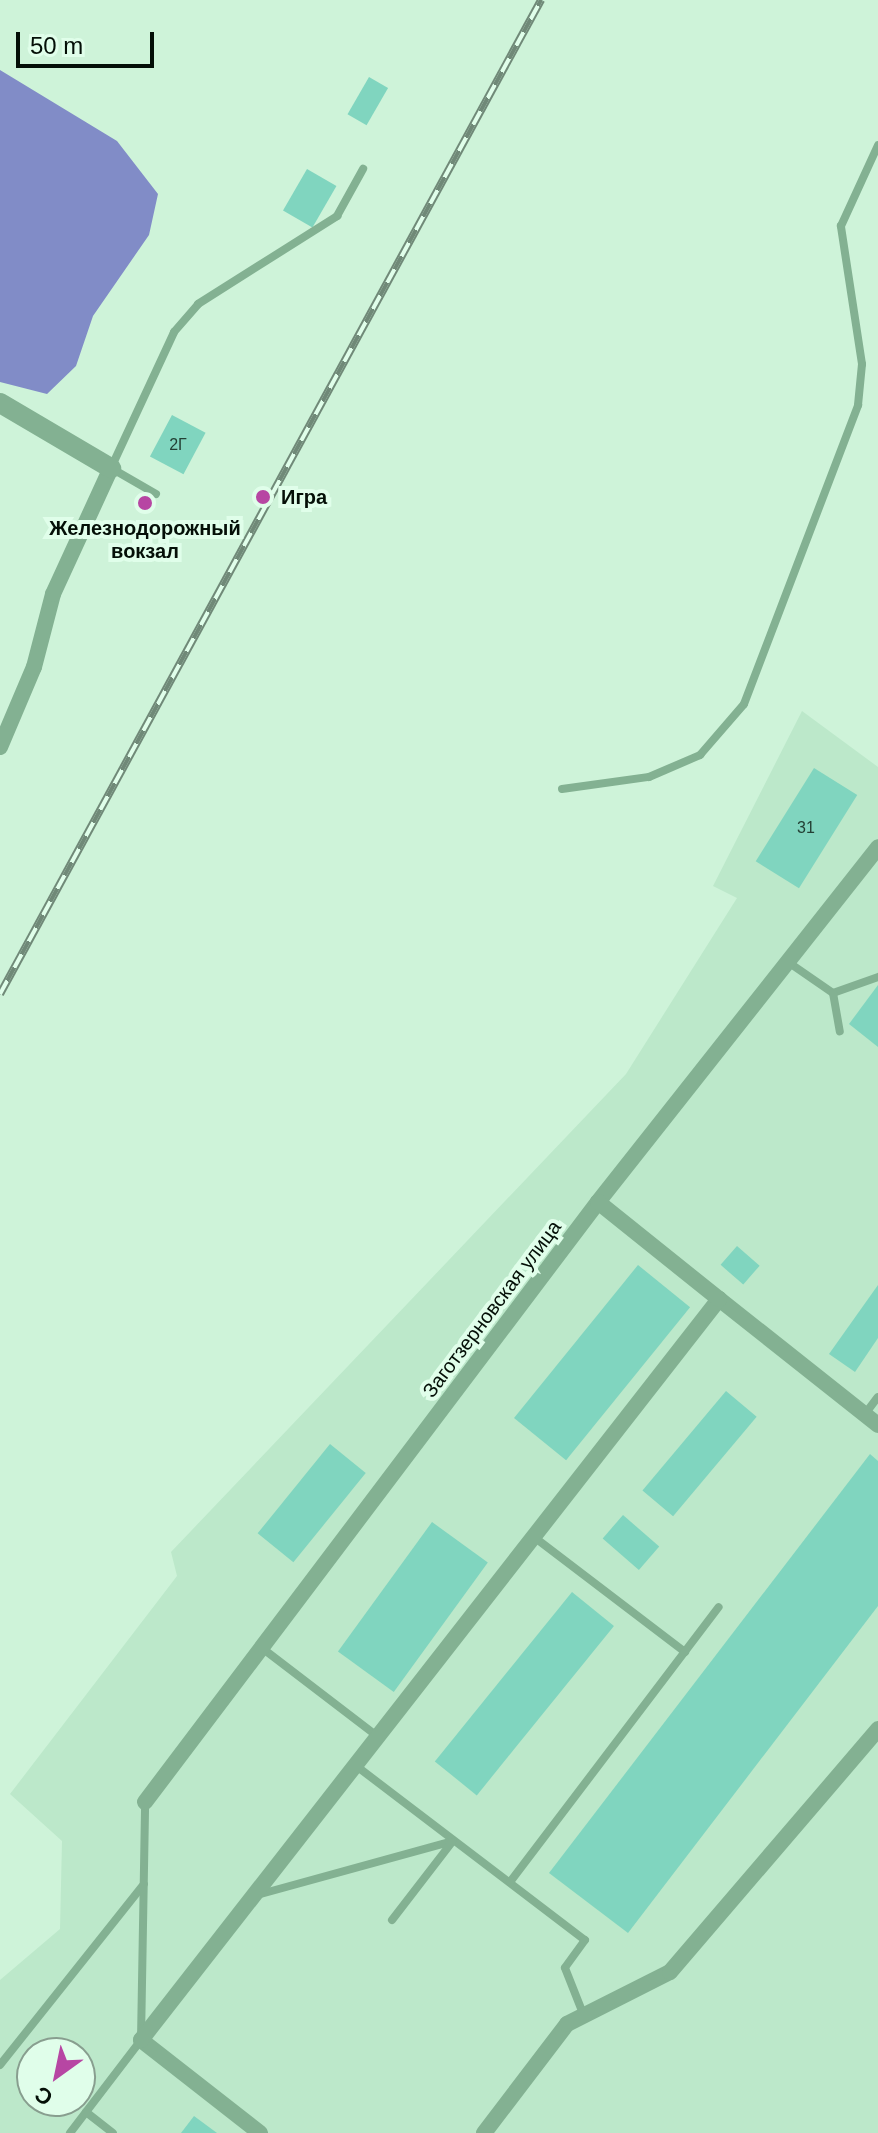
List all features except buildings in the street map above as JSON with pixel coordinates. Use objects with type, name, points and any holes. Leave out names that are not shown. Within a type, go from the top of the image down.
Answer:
[{"type":"street","points":[[0,403],[111,468],[53,594],[34,667],[0,747]]},
{"type":"street","name":"Заготзерновская улица","points":[[145,1802],[598,1202],[878,847]]},
{"type":"street","points":[[598,1202],[871,1420]]},
{"type":"street","points":[[260,2133],[141,2040],[719,1299]]},
{"type":"street","points":[[484,2133],[582,2011],[670,1972],[878,1729]]},
{"type":"lane","points":[[562,789],[649,777],[700,755],[744,704],[858,405],[862,364],[841,226],[878,145]]},
{"type":"lane","points":[[156,494],[111,468],[174,332],[198,304],[337,216],[363,169]]},
{"type":"lane","points":[[788,962],[833,993],[840,1031]]},
{"type":"lane","points":[[833,993],[878,977]]},
{"type":"lane","points":[[871,1420],[878,1397]]},
{"type":"lane","points":[[534,1537],[685,1652]]},
{"type":"lane","points":[[510,1882],[719,1607]]},
{"type":"lane","points":[[262,1648],[378,1737]]},
{"type":"lane","points":[[355,1765],[585,1940],[565,1968],[582,2011]]},
{"type":"lane","points":[[96,2099],[141,2040],[145,1802]]},
{"type":"lane","points":[[253,1896],[453,1841]]},
{"type":"lane","points":[[392,1920],[453,1841]]},
{"type":"lane","points":[[0,2065],[144,1884]]},
{"type":"lane","points":[[70,2133],[82,2117]]},
{"type":"lane","points":[[92,2117],[113,2133]]},
{"type":"shaded area","points":[[802,711],[878,767],[878,2133],[0,2133],[0,1980],[60,1929],[62,1841],[10,1794],[177,1576],[171,1552],[626,1074],[737,898],[713,886]]},
{"type":"water","points":[[0,70],[117,141],[158,194],[149,235],[93,316],[76,366],[47,394],[0,382]]},
{"type":"railway","points":[[0,994],[541,0]]},
{"type":"place","name":"Игра","points":[[263,497]]},
{"type":"place","name":"Железнодорожный вокзал","points":[[145,503]]}]
